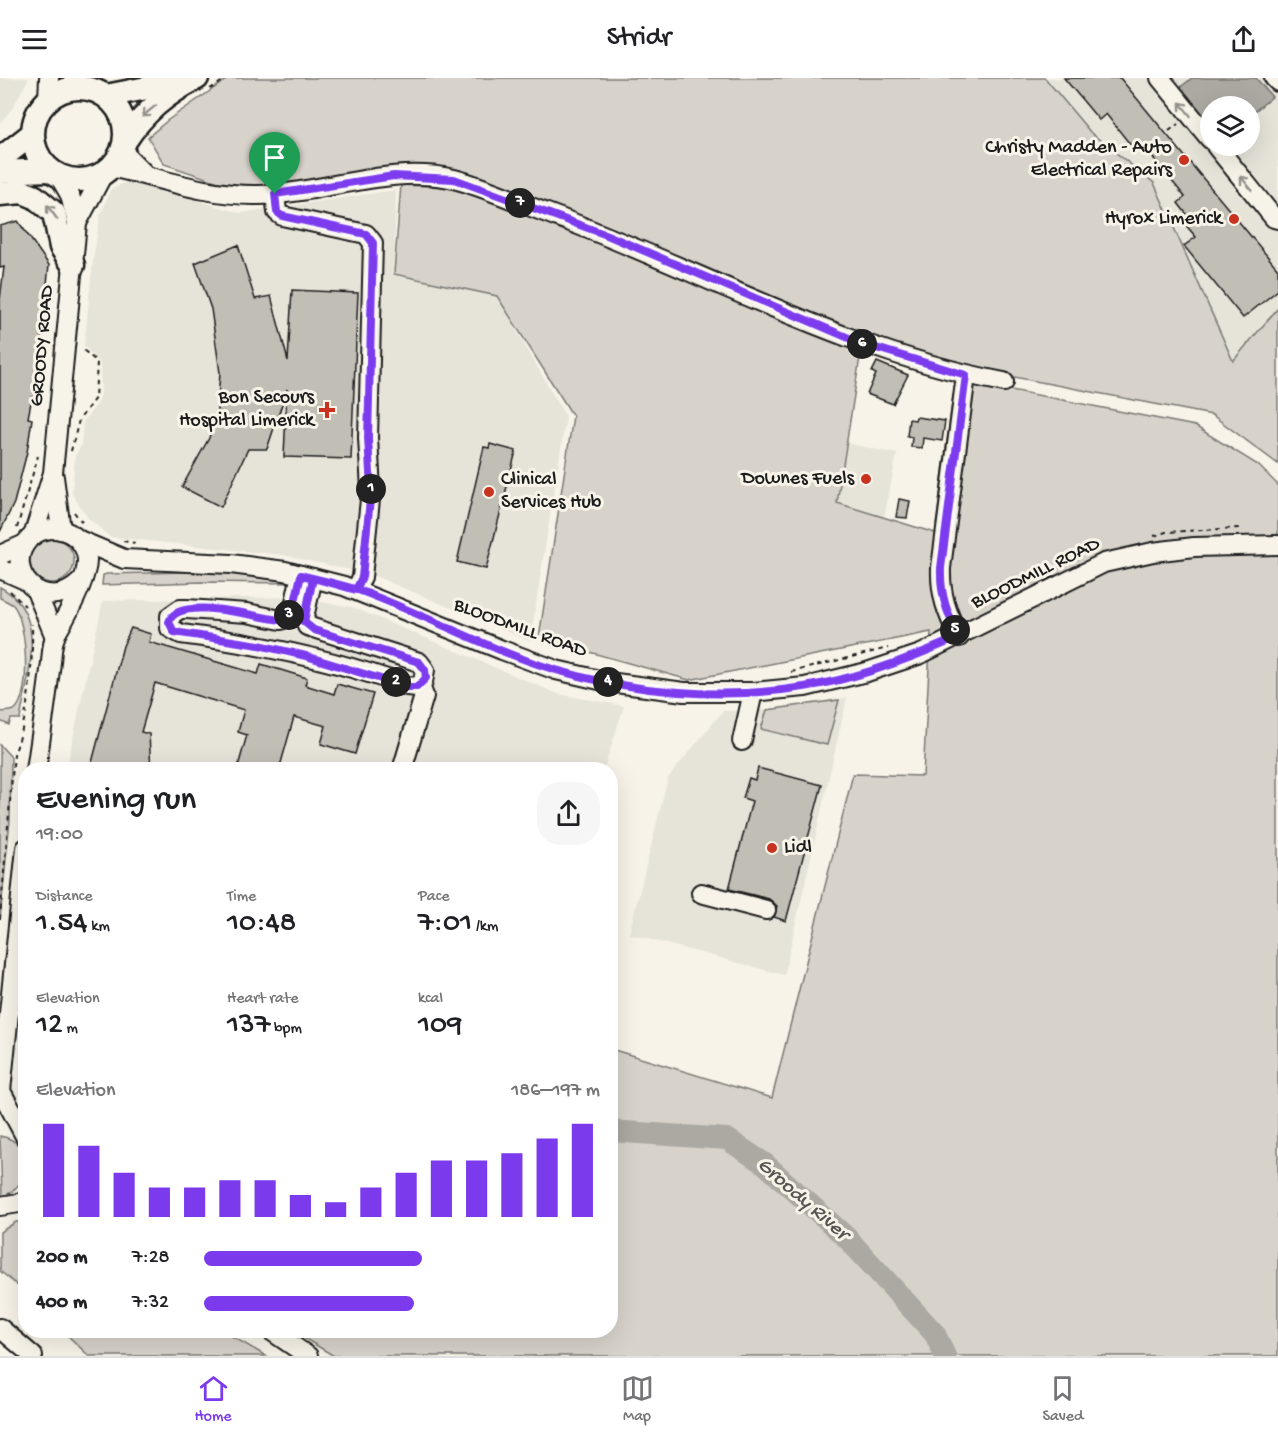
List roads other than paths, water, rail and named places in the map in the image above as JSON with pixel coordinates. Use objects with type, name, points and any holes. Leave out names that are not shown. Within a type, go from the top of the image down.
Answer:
[{"type":"main road","points":[[106,96],[188,82]]},
{"type":"main road","points":[[0,172],[54,173],[73,180],[88,179],[115,158],[140,117],[188,82]]},
{"type":"main road","points":[[0,159],[34,120],[43,92],[57,93],[76,83],[106,96],[122,117],[115,158]]},
{"type":"main road","points":[[27,130],[36,153],[54,173]]},
{"type":"main road","points":[[0,194],[12,191],[22,192],[35,197],[54,213],[61,247],[73,265]]},
{"type":"street","points":[[1160,78],[1200,127]]},
{"type":"street","points":[[1274,78],[1278,82]]},
{"type":"street","points":[[1224,156],[1278,219]]},
{"type":"street","points":[[77,224],[115,158],[146,175],[210,192],[234,195],[275,194],[394,176],[454,179],[607,235],[863,344],[966,375],[1004,382]]},
{"type":"street","points":[[54,173],[70,195],[77,224]]},
{"type":"street","points":[[275,194],[277,212],[282,216],[366,234],[373,243],[368,438],[371,490],[362,577],[356,590]]},
{"type":"street","name":"GROODY ROAD","points":[[53,473],[77,224]]},
{"type":"street","points":[[959,637],[944,607],[940,588],[966,375]]},
{"type":"street","points":[[53,473],[61,530]]},
{"type":"street","points":[[53,473],[25,537],[20,559],[55,637]]},
{"type":"street","points":[[0,555],[25,537],[48,529],[61,530],[79,540],[122,550]]},
{"type":"street","points":[[37,762],[55,637],[69,615],[87,561],[79,540]]},
{"type":"street","name":"BLOODMILL ROAD","points":[[122,550],[231,564],[307,577],[356,590],[556,670],[609,682],[684,692],[753,692],[805,687],[867,672],[921,654],[1104,563],[1153,552],[1194,547],[1278,544]]},
{"type":"street","points":[[0,569],[52,596],[63,594],[122,550]]},
{"type":"street","points":[[307,577],[304,617],[307,626],[419,662],[426,675],[420,685]]},
{"type":"street","points":[[307,577],[293,611],[281,620],[247,613],[180,609],[170,616],[170,628],[181,634],[259,645],[368,673],[407,687],[420,685]]},
{"type":"street","points":[[404,762],[424,696],[420,685]]},
{"type":"street","points":[[742,741],[753,692]]},
{"type":"street","points":[[701,893],[766,910]]},
{"type":"street","points":[[18,934],[1,1092],[18,1125]]},
{"type":"street","points":[[0,1127],[18,1133]]},
{"type":"street","points":[[0,1328],[26,1353]]},
{"type":"street","points":[[282,1338],[308,1356]]},
{"type":"waterway","name":"Groody River","points":[[618,1132],[727,1139],[765,1164],[847,1238],[935,1334],[945,1356]]},
{"type":"place","name":"Christy Madden - Auto Electrical Repairs","points":[[1184,160]]},
{"type":"place","name":"Hyrox Limerick","points":[[1234,219]]},
{"type":"place","name":"Bon Secours Hospital Limerick","points":[[327,410]]},
{"type":"place","name":"Downes Fuels","points":[[866,479]]},
{"type":"place","name":"Clinical Services Hub","points":[[489,492]]},
{"type":"place","name":"Lidl","points":[[772,848]]}]
